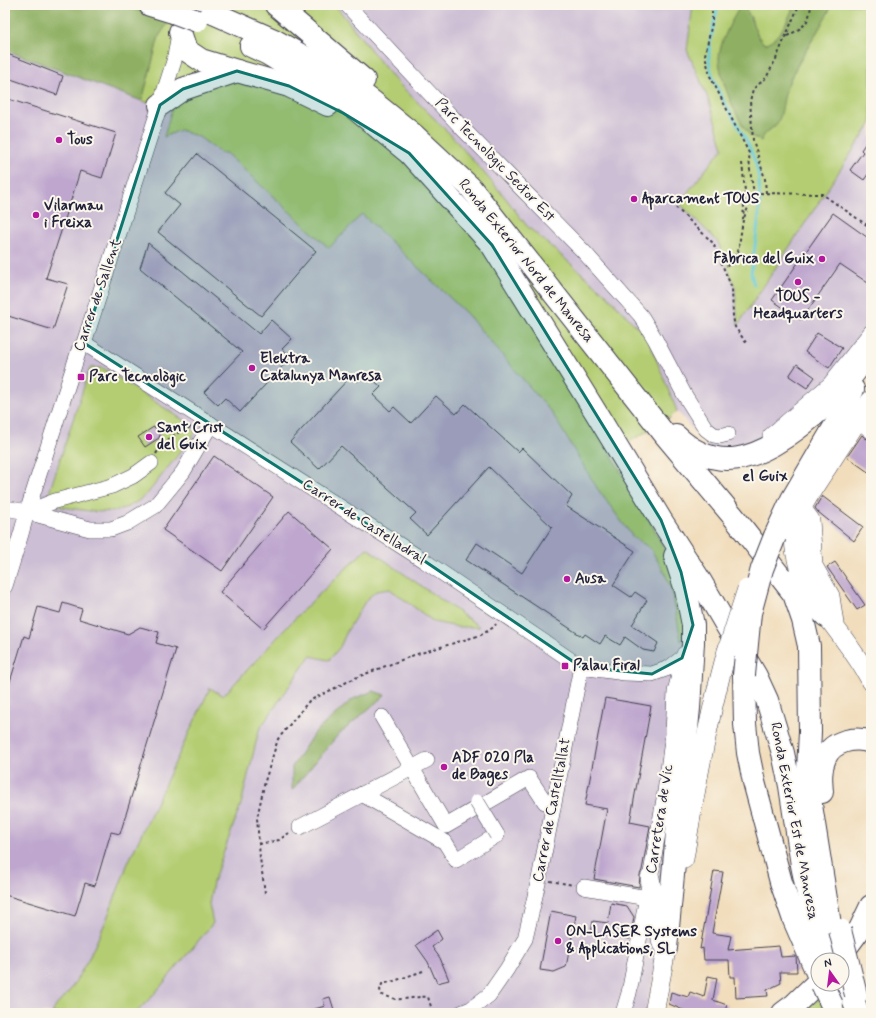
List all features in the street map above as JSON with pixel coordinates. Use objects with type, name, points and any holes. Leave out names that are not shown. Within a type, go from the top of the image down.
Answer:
[{"type":"highway","name":"Ronda Exterior Nord de Manresa","points":[[150,5],[189,14],[274,40],[324,68],[394,118],[470,187],[666,436],[733,516]]},
{"type":"highway","points":[[276,5],[440,145],[470,187]]},
{"type":"highway","name":"Ronda Exterior Nord de Manresa","points":[[189,14],[268,54],[347,102],[409,153],[492,245],[661,520]]},
{"type":"highway","points":[[189,14],[186,50],[201,60],[289,86],[343,113],[409,153]]},
{"type":"highway","points":[[160,105],[183,89],[237,71]]},
{"type":"highway","points":[[611,366],[639,389],[675,434],[689,447],[718,458],[732,459],[747,457],[762,451],[782,440],[808,420],[830,401],[871,352]]},
{"type":"highway","points":[[825,946],[794,920],[781,882],[754,782],[748,752],[745,724],[744,675],[750,613],[772,533],[846,407],[862,395]]},
{"type":"highway","points":[[733,516],[830,621]]},
{"type":"highway","name":"Ronda Exterior Est de Manresa","points":[[733,516],[794,594],[803,620],[809,646],[810,732],[808,770],[825,946]]},
{"type":"highway","points":[[661,520],[681,572],[693,625],[692,678],[665,953]]},
{"type":"highway","name":"Ronda Exterior Est de Manresa","points":[[661,520],[701,582],[756,676],[767,700],[776,725],[790,786],[802,865],[810,904],[825,946]]},
{"type":"highway","points":[[846,1004],[825,946],[820,775],[826,757],[838,744],[853,739],[871,742]]},
{"type":"highway","points":[[844,952],[860,929],[871,906]]},
{"type":"highway","points":[[783,1013],[810,989]]},
{"type":"highway","points":[[833,992],[846,1004]]},
{"type":"highway","points":[[845,992],[846,1004]]},
{"type":"main road","points":[[871,365],[862,395],[844,439],[801,508],[795,534],[796,560],[803,578],[830,621],[860,662],[871,681]]},
{"type":"main road","points":[[801,508],[810,520],[814,530],[813,566],[830,596],[830,621]]},
{"type":"main road","points":[[654,1013],[711,710],[727,651],[755,566],[772,533]]},
{"type":"main road","points":[[650,878],[665,953]]},
{"type":"main road","points":[[850,954],[871,919]]},
{"type":"main road","points":[[794,1013],[816,992]]},
{"type":"street","name":"Parc Tecnològic Sector Est","points":[[347,5],[465,131],[584,252],[641,316],[684,394],[706,429],[714,436],[728,434]]},
{"type":"street","name":"Carrer de Sallent","points":[[5,586],[79,350],[84,343],[189,14]]},
{"type":"street","points":[[747,457],[755,448],[780,429],[830,384],[871,332]]},
{"type":"street","name":"Carrer de Castelladral","points":[[84,343],[416,556],[581,667],[625,673],[652,674],[669,668],[682,658]]},
{"type":"street","points":[[5,508],[27,512],[90,529],[111,529],[127,523],[155,506],[183,472],[211,424]]},
{"type":"street","points":[[839,465],[868,424]]},
{"type":"street","points":[[27,512],[55,501],[112,486],[133,476],[151,463]]},
{"type":"street","name":"Carretera de Vic","points":[[623,1013],[629,993],[664,799],[673,733],[675,692],[682,658],[691,636],[693,625]]},
{"type":"street","name":"Carrer de Castelltallat","points":[[460,1013],[471,1009],[489,995],[525,939],[539,879],[581,667]]},
{"type":"street","points":[[652,674],[666,682],[675,692]]},
{"type":"street","points":[[382,717],[446,826],[529,778],[545,802],[554,801]]},
{"type":"street","points":[[300,827],[427,760]]},
{"type":"street","points":[[362,794],[445,842],[456,860],[497,835],[477,802]]},
{"type":"street","points":[[584,887],[647,898]]},
{"type":"path","points":[[712,5],[712,23],[705,55],[710,76],[749,153],[750,171],[754,193],[743,220]]},
{"type":"path","points":[[764,193],[765,179],[753,140],[750,101],[754,89],[766,78],[786,37],[799,5]]},
{"type":"path","points":[[786,37],[801,29],[807,23],[811,5]]},
{"type":"path","points":[[725,269],[738,252],[743,220],[744,191],[742,163]]},
{"type":"path","points":[[754,193],[822,194],[871,228]]},
{"type":"path","points":[[667,199],[713,243],[732,288],[732,316],[735,327],[747,344]]},
{"type":"path","points":[[151,463],[161,446],[174,434],[194,425]]},
{"type":"path","points":[[265,894],[257,818],[265,781],[278,739],[309,701],[355,678],[414,655],[481,635],[494,627],[503,614]]},
{"type":"path","points":[[259,844],[279,840],[300,827]]},
{"type":"path","points":[[539,879],[584,887]]},
{"type":"path","points":[[423,971],[382,984],[380,990],[382,995],[394,999],[406,999],[420,996],[428,997],[433,1013]]},
{"type":"highlighted area","points":[[237,71],[289,86],[343,113],[409,153],[492,245],[661,520],[681,572],[693,625],[682,658],[652,674],[581,667],[423,560],[84,343],[160,105],[183,89]]},
{"type":"shaded area","points":[[335,5],[693,5],[687,50],[708,98],[723,148],[680,203],[718,242],[735,287],[738,324],[871,123],[871,333],[789,427],[747,448],[709,449],[677,411],[648,339],[606,294],[527,226],[504,196],[450,134],[394,79]]},
{"type":"shaded area","points":[[5,50],[142,101],[172,108],[320,110],[653,527],[687,627],[659,951],[645,1013],[5,1013]]},
{"type":"green space","points":[[5,5],[120,5],[170,20],[159,36],[142,101],[5,50]]},
{"type":"green space","points":[[120,5],[335,5],[394,79],[450,134],[504,196],[527,226],[606,294],[648,339],[677,411],[670,418],[610,453],[653,527],[670,561],[687,627],[681,641],[673,595],[665,573],[650,548],[633,537],[597,488],[552,413],[467,314],[362,214],[329,248],[226,153],[221,153],[199,137],[180,130],[164,137],[172,108],[142,101],[159,36],[169,20],[158,15]]},
{"type":"green space","points":[[693,5],[794,5],[790,16],[779,34],[774,39],[764,44],[755,32],[751,17],[740,7],[727,32],[720,52],[719,59],[763,136],[778,121],[784,96],[791,77],[832,5],[871,5],[871,123],[738,325],[735,287],[718,242],[679,203],[723,148],[708,98],[687,50]]},
{"type":"green space","points":[[794,5],[832,5],[788,84],[779,120],[775,126],[765,134],[761,141],[749,134],[738,118],[722,76],[719,58],[721,46],[726,32],[740,7],[745,8],[758,36],[764,44],[774,39],[779,34],[790,16]]},
{"type":"green space","points":[[90,368],[103,368],[188,423],[195,433],[148,493],[131,505],[114,511],[96,512],[58,506],[47,499]]},
{"type":"green space","points":[[367,548],[480,627],[458,627],[434,622],[390,589],[376,591],[366,600],[347,631],[340,647],[329,660],[310,656],[259,730],[241,804],[213,882],[209,904],[213,923],[156,992],[136,1013],[52,1013],[56,1006],[72,988],[90,956],[106,921],[128,863],[210,688],[223,696],[301,612]]},
{"type":"green space","points":[[373,691],[385,695],[338,735],[292,790],[292,767],[314,733],[353,699]]},
{"type":"green space","points":[[823,996],[831,1013],[801,1013]]},
{"type":"building","points":[[5,53],[63,76],[57,95],[5,77]]},
{"type":"building","points":[[5,98],[116,133],[102,178],[80,171],[46,278],[68,284],[53,330],[5,315]]},
{"type":"building","points":[[871,135],[871,170],[864,180],[850,170],[863,152],[861,150]]},
{"type":"building","points":[[197,154],[316,251],[261,316],[158,232],[180,205],[165,193]]},
{"type":"building","name":"Fàbrica del Guix","points":[[833,213],[871,240],[871,285],[840,264],[801,320],[772,300]]},
{"type":"building","points":[[148,243],[259,334],[271,320],[292,339],[282,349],[291,357],[240,412],[225,398],[218,405],[204,392],[242,352],[140,268]]},
{"type":"building","points":[[817,333],[842,348],[829,368],[805,352]]},
{"type":"building","points":[[797,364],[815,377],[807,388],[789,376]]},
{"type":"building","points":[[366,373],[381,387],[373,395],[390,411],[394,407],[411,423],[436,396],[456,414],[465,404],[518,452],[522,448],[572,496],[566,506],[635,551],[613,585],[631,597],[635,592],[647,600],[632,625],[658,643],[654,652],[643,650],[625,637],[620,645],[605,636],[600,644],[585,634],[583,637],[466,560],[477,543],[522,573],[552,527],[489,467],[427,535],[410,519],[416,513],[341,446],[319,469],[290,442],[351,376],[357,382]]},
{"type":"building","name":"Sant Crist del Guix","points":[[154,427],[159,430],[159,438],[145,447],[138,437]]},
{"type":"building","points":[[862,435],[871,440],[871,474],[847,457]]},
{"type":"building","points":[[214,456],[273,497],[222,571],[163,530]]},
{"type":"building","points":[[822,496],[863,527],[854,541],[815,508]]},
{"type":"building","points":[[289,511],[333,549],[263,629],[220,592]]},
{"type":"building","points":[[835,562],[865,605],[857,610],[827,567]]},
{"type":"building","points":[[63,603],[82,609],[79,619],[128,634],[140,627],[159,632],[156,643],[176,649],[120,834],[111,832],[95,886],[85,883],[75,916],[5,895],[5,698],[24,636],[29,638],[38,607],[60,613]]},
{"type":"building","points":[[605,698],[651,706],[630,822],[650,826],[639,887],[594,879],[607,809],[585,805]]},
{"type":"building","points":[[714,871],[723,872],[712,933],[731,936],[728,950],[779,946],[781,957],[796,956],[797,972],[780,972],[781,983],[767,990],[768,996],[736,998],[735,977],[730,977],[729,960],[704,960],[703,948],[700,949]]},
{"type":"building","points":[[611,903],[627,906],[634,917],[630,939],[591,933],[593,921],[608,923]]},
{"type":"building","name":"ON-LASER Systems & Applications, SL","points":[[551,911],[576,916],[566,967],[554,972],[540,970]]},
{"type":"building","points":[[437,930],[442,939],[432,947],[440,958],[449,980],[437,983],[428,962],[416,945]]},
{"type":"building","points":[[708,976],[717,978],[713,1000],[727,1005],[724,1013],[690,1013],[669,1004],[671,992],[688,997],[690,992],[704,997]]},
{"type":"building","points":[[330,997],[335,1013],[309,1013],[308,1011],[325,1006],[323,999]]},
{"type":"waterway","points":[[718,5],[710,46],[709,59],[712,72],[716,86],[752,152],[759,177],[760,191],[758,219],[751,274],[754,285]]},
{"type":"place","name":"Tous","points":[[59,140]]},
{"type":"place","name":"Aparcament TOUS","points":[[634,199]]},
{"type":"place","name":"Vilarmau i Freixa","points":[[36,215]]},
{"type":"place","name":"Fàbrica del Guix","points":[[822,259]]},
{"type":"place","name":"TOUS - Headquarters","points":[[798,282]]},
{"type":"place","name":"Elektra Catalunya Manresa","points":[[252,368]]},
{"type":"place","name":"Parc Tecnològic","points":[[81,377]]},
{"type":"place","name":"Sant Crist del Guix","points":[[149,437]]},
{"type":"place","name":"Ausa","points":[[567,579]]},
{"type":"place","name":"Palau Firal","points":[[565,666]]},
{"type":"place","name":"ADF 020 Pla de Bages","points":[[444,767]]},
{"type":"place","name":"ON-LASER Systems & Applications, SL","points":[[558,941]]},
{"type":"district","name":"el Guix","points":[[765,476]]}]
